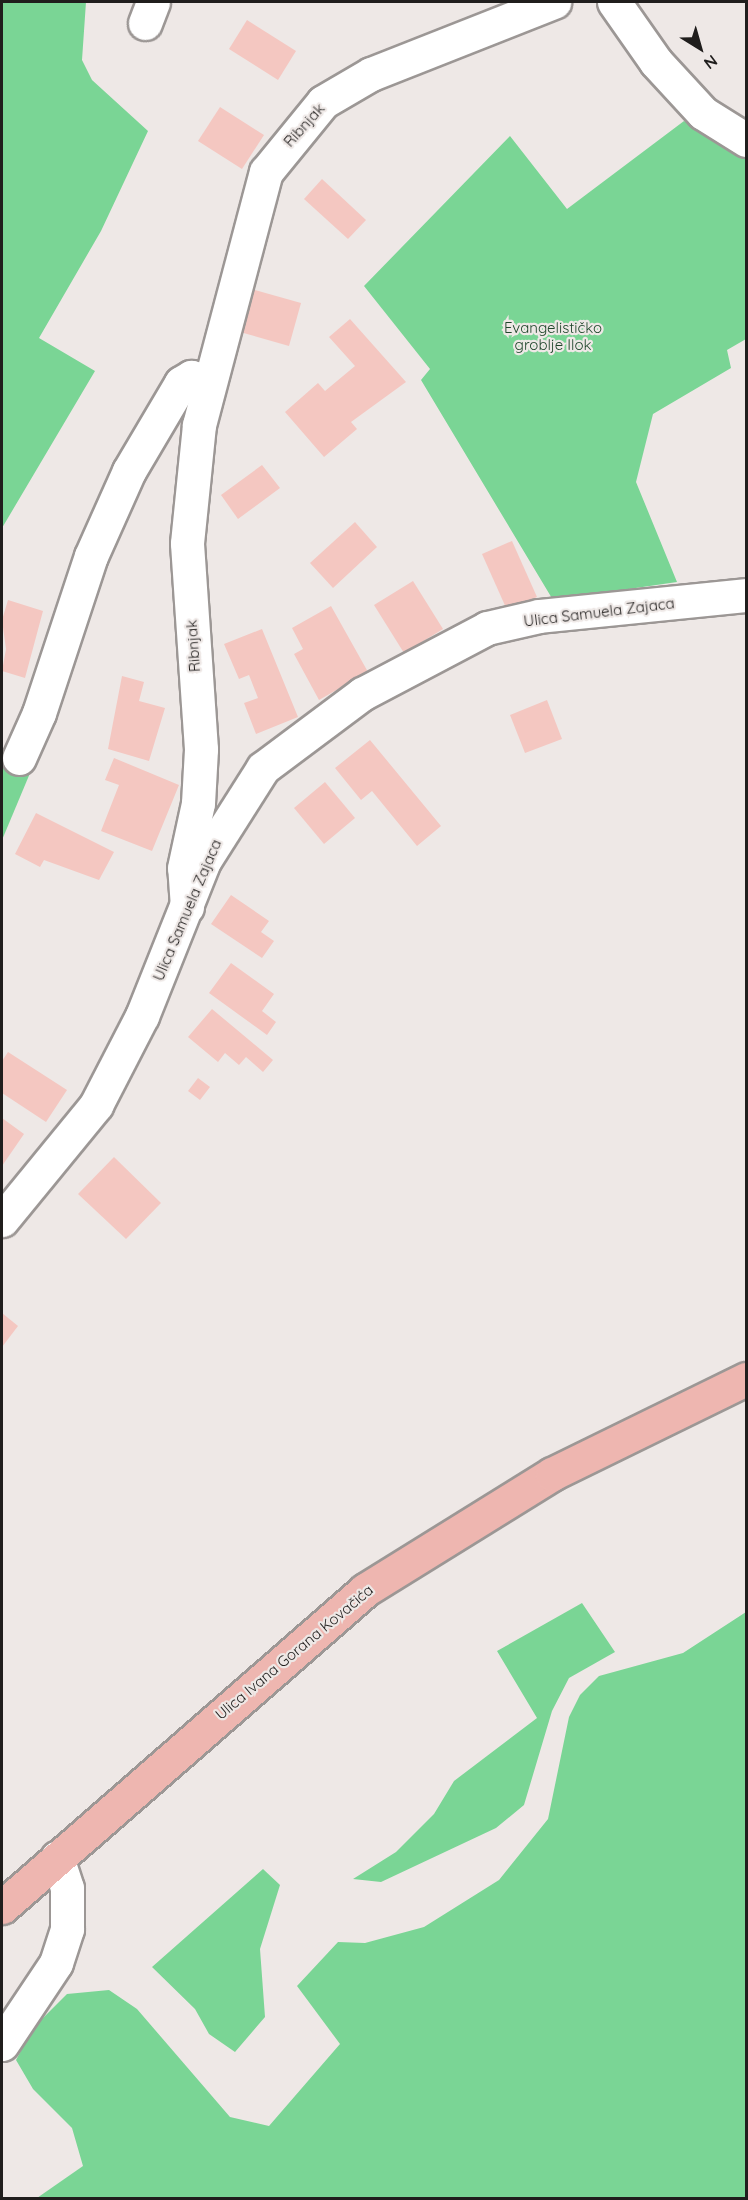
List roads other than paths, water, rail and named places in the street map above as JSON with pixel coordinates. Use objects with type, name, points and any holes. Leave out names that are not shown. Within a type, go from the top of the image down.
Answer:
[{"type":"main road","name":"Ulica Ivana Gorana Kovačića","points":[[2,1907],[365,1590],[543,1479],[747,1379]]},
{"type":"street","name":"Ribnjak","points":[[187,907],[184,868],[198,803],[201,749],[187,543],[207,385],[266,172],[290,137],[323,102],[371,74],[554,2]]},
{"type":"street","points":[[614,2],[656,62],[703,113],[747,140]]},
{"type":"street","points":[[19,758],[39,713],[91,556],[129,471],[181,383],[191,377],[207,385]]},
{"type":"street","name":"Ulica Samuela Zajaca","points":[[2,1220],[96,1106],[142,1016],[187,907],[233,808],[263,768],[362,694],[441,649],[487,628],[539,616],[747,595]]},
{"type":"street","points":[[2,2043],[56,1963],[68,1929],[68,1888],[57,1858]]},
{"type":"park label","name":"Evangelističko groblje Ilok","points":[[553,336]]}]
